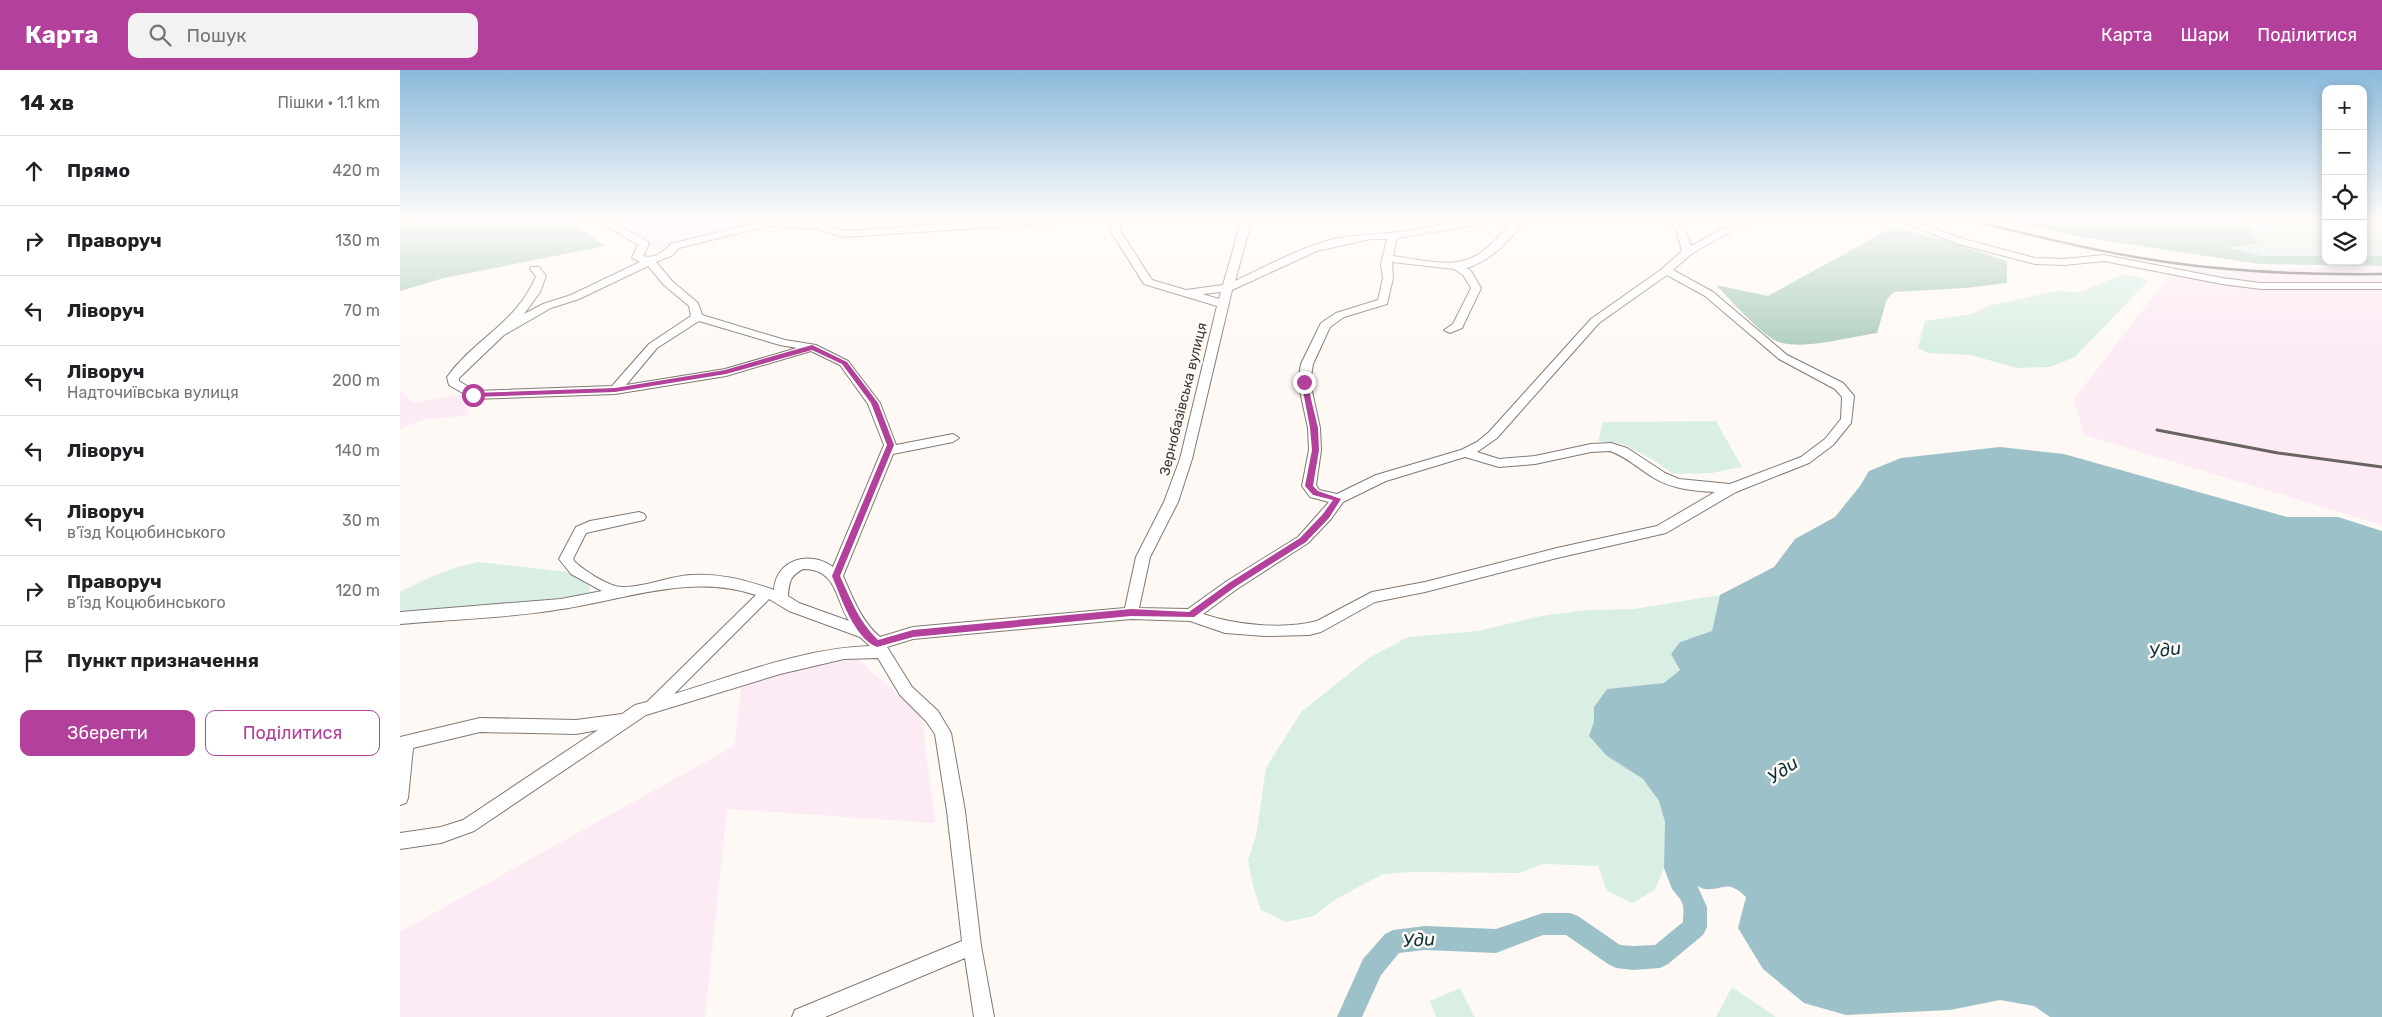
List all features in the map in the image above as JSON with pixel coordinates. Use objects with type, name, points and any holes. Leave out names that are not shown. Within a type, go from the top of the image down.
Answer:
[{"type":"street","points":[[645,263],[575,297],[547,306],[501,332],[472,354],[452,377],[453,382],[473,395],[615,390],[726,372],[812,348]]},
{"type":"street","points":[[652,263],[668,283],[694,305],[697,317]]},
{"type":"street","points":[[1136,263],[1148,282],[1223,304]]},
{"type":"street","name":"Зернобазівська вулиця","points":[[1131,612],[1143,557],[1171,502],[1186,459],[1227,288],[1235,263]]},
{"type":"street","points":[[1187,294],[1227,288],[1282,263]]},
{"type":"street","points":[[1338,499],[1315,494],[1309,486],[1315,450],[1314,428],[1304,374],[1314,346],[1327,323],[1340,315],[1383,302],[1388,278],[1386,263]]},
{"type":"street","points":[[1438,263],[1455,265],[1467,263]]},
{"type":"street","points":[[1191,615],[1232,585],[1303,540],[1326,516],[1338,499],[1381,478],[1465,454],[1481,446],[1595,321],[1675,263]]},
{"type":"street","points":[[2131,263],[2222,281],[2261,286],[2379,289]]},
{"type":"street","points":[[1450,330],[1458,326],[1476,288],[1467,273],[1455,265]]},
{"type":"street","points":[[501,332],[518,315],[539,283],[541,276],[535,270]]},
{"type":"street","points":[[403,838],[441,835],[468,826],[624,720],[650,706],[780,668],[835,655],[862,651],[875,643],[913,633],[1131,612],[1191,615],[1225,626],[1265,630],[1309,629],[1321,626],[1372,597],[1425,587],[1557,553],[1661,530],[1705,506],[1731,489],[1805,460],[1829,442],[1847,420],[1848,396],[1840,386],[1783,357],[1708,294],[1666,271]]},
{"type":"street","points":[[697,317],[784,343],[812,348],[844,363],[874,403],[890,445],[836,576]]},
{"type":"street","points":[[615,390],[653,346],[684,328],[697,317]]},
{"type":"street","points":[[888,451],[953,438]]},
{"type":"street","points":[[1465,454],[1499,463],[1535,460],[1599,446],[1611,447],[1626,453],[1660,476],[1682,485],[1700,496],[1705,506]]},
{"type":"street","points":[[1682,485],[1731,489]]},
{"type":"street","points":[[621,593],[593,581],[570,565],[566,559],[581,530],[590,526],[639,517]]},
{"type":"street","points":[[781,598],[782,579],[789,570],[801,564],[819,564],[836,576],[853,614],[875,643],[906,691],[932,716],[943,733],[956,811],[972,946],[984,1017]]},
{"type":"street","points":[[400,618],[561,604],[690,580],[713,580],[741,584],[781,598],[794,607],[875,643]]},
{"type":"street","points":[[650,706],[767,593]]},
{"type":"street","points":[[400,798],[402,743],[480,725],[576,727],[624,720]]},
{"type":"street","points":[[802,1017],[972,946]]},
{"type":"shaded area","points":[[2176,267],[2382,269],[2382,525],[2084,435],[2074,399]]},
{"type":"shaded area","points":[[400,391],[414,403],[466,394],[468,415],[422,420],[400,429]]},
{"type":"shaded area","points":[[856,658],[921,713],[935,823],[727,809],[705,1017],[400,1017],[400,932],[734,746],[742,683]]},
{"type":"green space","points":[[400,263],[518,263],[444,278],[400,291]]},
{"type":"green space","points":[[1827,263],[2007,263],[2007,283],[1966,288],[1894,292],[1887,299],[1877,333],[1829,342],[1804,345],[1782,343],[1775,340],[1748,318],[1716,285],[1768,296]]},
{"type":"green space","points":[[2254,263],[2367,265],[2367,263],[2382,263],[2382,266]]},
{"type":"green space","points":[[2367,263],[2382,263],[2367,265]]},
{"type":"green space","points":[[2121,275],[2137,276],[2148,281],[2075,357],[2050,367],[2017,368],[1970,355],[1928,353],[1918,348],[1925,321],[1972,314],[1988,306],[2056,291],[2081,292]]},
{"type":"green space","points":[[1716,421],[1742,467],[1712,473],[1673,474],[1655,461],[1623,444],[1598,441],[1603,422]]},
{"type":"green space","points":[[479,562],[568,572],[589,586],[590,595],[583,600],[400,617],[400,592],[448,570]]},
{"type":"green space","points":[[1720,595],[1712,631],[1680,642],[1671,654],[1680,670],[1664,683],[1607,689],[1594,707],[1594,722],[1607,756],[1643,779],[1659,801],[1665,822],[1664,868],[1655,890],[1632,903],[1607,891],[1598,866],[1543,864],[1519,873],[1411,872],[1383,874],[1336,899],[1314,916],[1286,922],[1261,910],[1253,886],[1248,860],[1256,836],[1266,768],[1301,712],[1369,658],[1408,637],[1478,631],[1541,616],[1587,610],[1634,609]]},
{"type":"green space","points":[[1732,987],[1776,1017],[1716,1017]]},
{"type":"green space","points":[[1460,988],[1475,1017],[1436,1017],[1430,1001]]},
{"type":"water","points":[[2000,447],[2064,454],[2287,517],[2338,517],[2382,531],[2382,1017],[2050,1017],[2034,1006],[2000,1000],[1950,1010],[1846,1015],[1804,1003],[1763,969],[1738,928],[1746,897],[1739,891],[1730,887],[1705,889],[1687,880],[1689,910],[1672,889],[1664,868],[1665,822],[1659,801],[1643,779],[1607,756],[1589,736],[1594,722],[1594,707],[1607,689],[1664,683],[1680,670],[1671,654],[1680,642],[1712,631],[1720,595],[1774,567],[1795,539],[1835,517],[1860,486],[1869,471],[1901,458]]},
{"type":"waterway","name":"Уди","points":[[1349,1017],[1372,967],[1393,942],[1425,938],[1496,941],[1543,924],[1570,924],[1616,956],[1633,958],[1660,956],[1695,927],[1695,907],[1684,881],[1682,863]]},
{"type":"railway","points":[[2177,263],[2265,272],[2382,274]]},
{"type":"railway","points":[[2157,430],[2278,453],[2382,467]]},
{"type":"route","points":[[473,395],[479,396],[508,392],[615,390],[726,372],[812,348],[844,363],[874,403],[890,445],[836,576],[844,598],[853,614],[865,633],[877,644],[913,633],[1131,612],[1191,615],[1232,585],[1303,540],[1326,516],[1338,499],[1315,494],[1309,486],[1315,450],[1314,428],[1304,382]]}]
